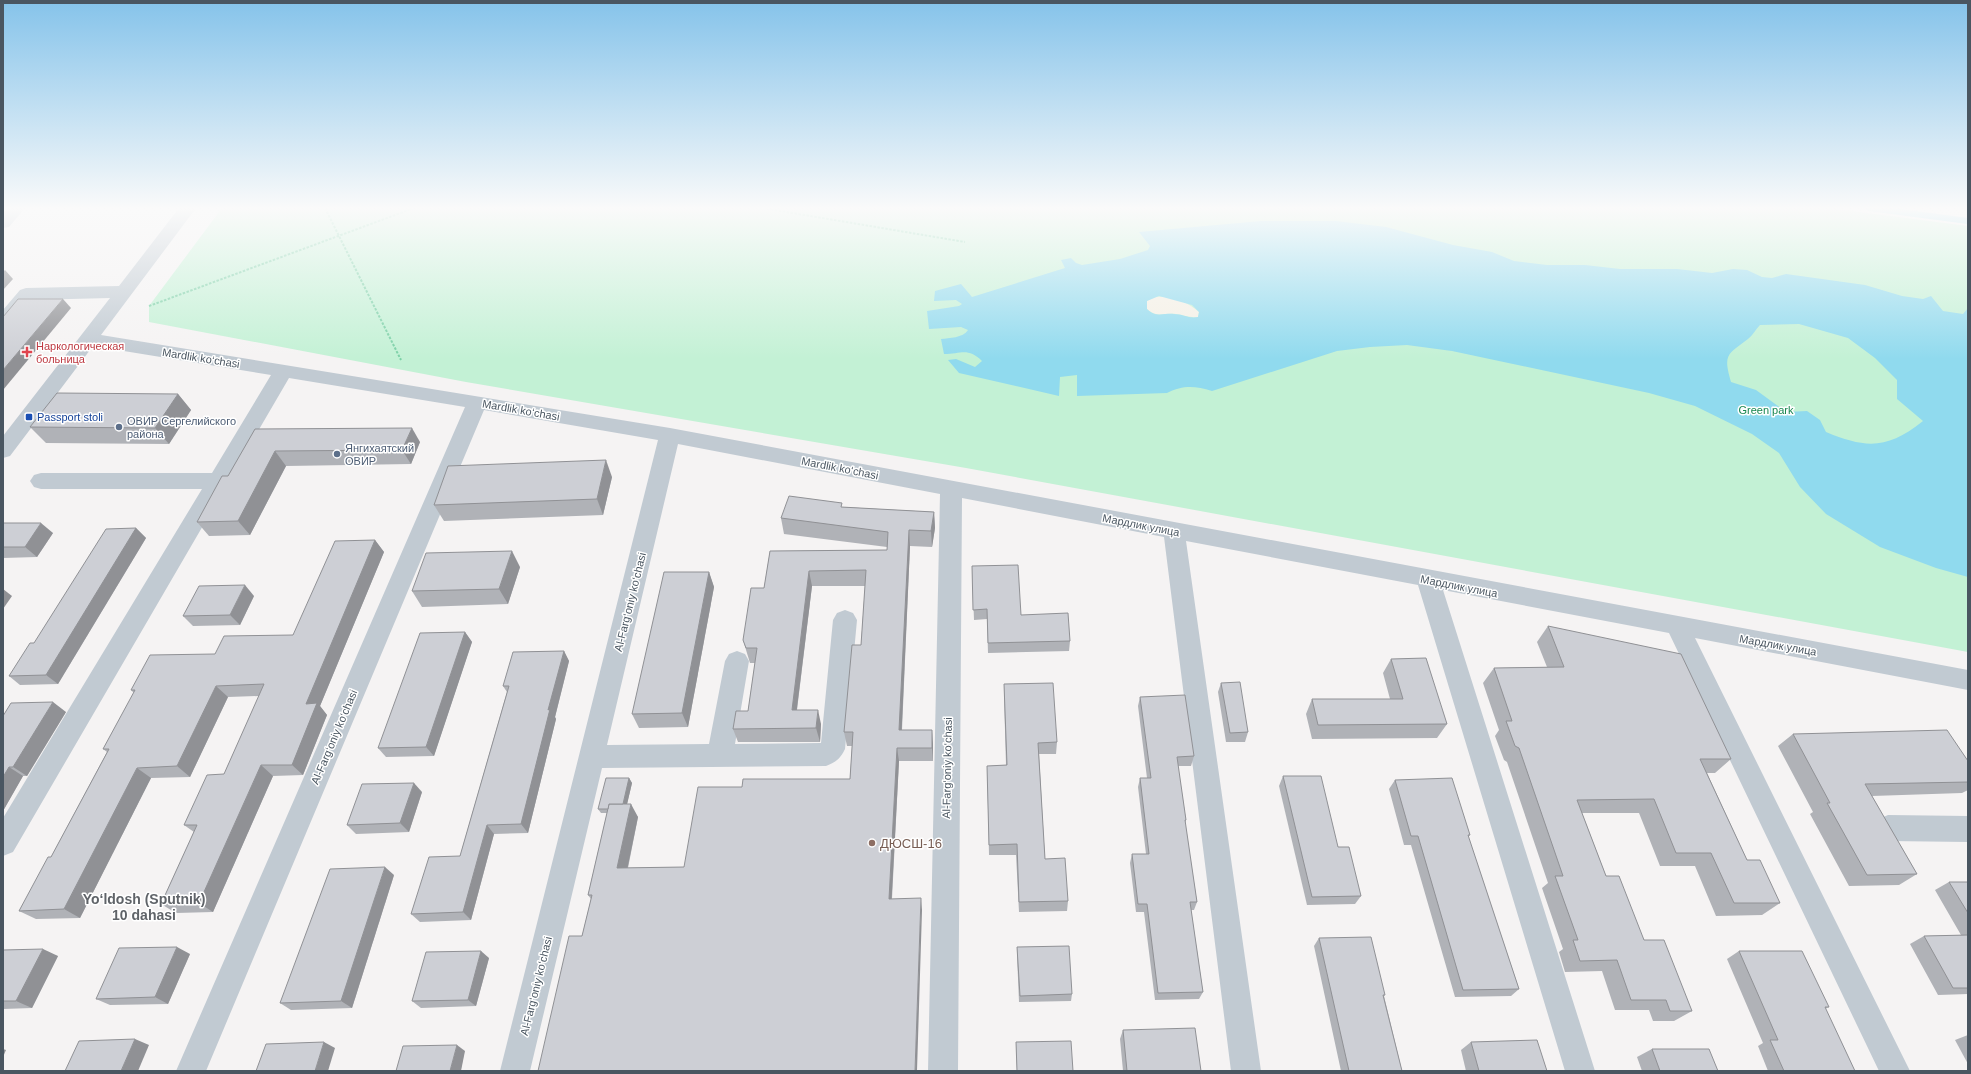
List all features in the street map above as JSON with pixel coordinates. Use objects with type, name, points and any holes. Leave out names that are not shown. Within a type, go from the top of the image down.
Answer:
[{"type":"street","points":[[3,451],[9,435],[89,339],[150,258]]},
{"type":"street","points":[[3,322],[26,294],[125,292]]},
{"type":"street","name":"Mardlik ko‘chasi","points":[[89,339],[477,402],[670,436],[951,489]]},
{"type":"street","points":[[3,843],[283,371]]},
{"type":"street","name":"Al-Farg‘oniy ko‘chasi","points":[[191,1071],[477,402]]},
{"type":"street","name":"Al-Farg‘oniy ko‘chasi","points":[[515,1071],[670,436]]},
{"type":"street","points":[[41,481],[218,480]]},
{"type":"street","name":"Al-Farg‘oniy ko‘chasi","points":[[943,1071],[951,489]]},
{"type":"street","name":"Мардлик улица","points":[[951,489],[1678,627],[1968,680]]},
{"type":"street","points":[[1174,532],[1246,1071]]},
{"type":"street","points":[[1428,580],[1580,1071]]},
{"type":"street","points":[[592,757],[826,754],[832,749],[834,742],[846,620]]},
{"type":"street","points":[[1678,627],[1895,1071]]},
{"type":"street","points":[[720,756],[737,661]]},
{"type":"street","points":[[1888,828],[1968,829]]},
{"type":"path","points":[[149,306],[280,258]]},
{"type":"path","points":[[351,258],[401,360]]},
{"type":"green space","name":"Green park","points":[[185,258],[1968,258],[1968,652],[966,468],[466,382],[149,322],[149,306]]},
{"type":"sand","points":[[1154,297],[1172,298],[1184,302],[1199,312],[1198,317],[1176,314],[1158,314],[1151,312],[1147,309],[1147,301]]},
{"type":"water","points":[[1071,258],[1076,263],[1082,265],[1120,259],[1507,258],[1514,261],[1547,265],[1585,265],[1620,269],[1677,269],[1712,273],[1733,269],[1747,270],[1762,277],[1772,278],[1786,274],[1865,285],[1902,296],[1923,299],[1931,296],[1943,311],[1963,314],[1968,308],[1968,577],[1936,568],[1880,547],[1826,514],[1800,487],[1779,453],[1752,434],[1695,406],[1649,393],[1452,351],[1407,345],[1337,351],[1212,391],[1189,387],[1173,390],[1167,393],[1077,396],[1077,375],[1060,377],[1059,396],[959,373],[948,360],[956,359],[975,367],[982,361],[973,354],[964,352],[944,354],[941,339],[963,335],[968,330],[961,327],[929,329],[927,311],[959,306],[962,304],[956,300],[934,301],[935,291],[961,284],[972,297],[1065,268],[1061,260]],"holes":[[[1159,296],[1192,305],[1199,312],[1198,317],[1177,314],[1157,314],[1150,312],[1147,309],[1147,301]],[[1799,324],[1848,338],[1875,358],[1897,380],[1897,399],[1923,421],[1899,437],[1888,441],[1877,443],[1854,441],[1826,432],[1820,420],[1807,411],[1786,412],[1756,390],[1731,382],[1727,366],[1727,360],[1731,352],[1750,337],[1760,325]]]},
{"type":"building","points":[[18,299],[63,299],[3,370],[3,317]]},
{"type":"building","points":[[57,393],[178,394],[155,428],[30,427]]},
{"type":"building","points":[[412,428],[402,450],[275,451],[238,521],[197,522],[222,476],[228,476],[255,429]]},
{"type":"building","points":[[606,460],[597,499],[434,505],[448,466]]},
{"type":"building","points":[[789,496],[842,503],[841,507],[934,512],[931,531],[909,530],[899,730],[932,730],[932,748],[897,748],[889,899],[921,898],[915,1071],[538,1071],[569,936],[582,936],[592,895],[588,895],[609,804],[631,804],[617,868],[684,867],[698,787],[742,787],[743,779],[850,779],[853,732],[844,732],[852,645],[861,645],[866,570],[809,571],[792,710],[818,710],[816,728],[733,729],[736,711],[748,711],[757,648],[746,648],[743,640],[751,588],[764,588],[770,551],[887,550],[888,532],[781,518]]},
{"type":"building","points":[[3,523],[41,523],[25,547],[3,547]]},
{"type":"building","points":[[136,528],[46,675],[9,676],[30,643],[34,643],[106,529]]},
{"type":"building","points":[[375,540],[306,704],[317,703],[292,765],[261,765],[199,903],[161,904],[197,825],[184,825],[207,775],[224,774],[264,684],[216,686],[177,766],[137,768],[64,909],[19,911],[48,857],[51,857],[109,749],[103,749],[135,690],[131,690],[150,655],[215,654],[224,636],[293,635],[335,541]]},
{"type":"building","points":[[512,551],[499,589],[412,591],[426,553]]},
{"type":"building","points":[[1018,565],[1021,615],[1068,613],[1070,641],[988,643],[987,609],[973,610],[972,566]]},
{"type":"building","points":[[664,572],[709,572],[682,713],[632,714]]},
{"type":"building","points":[[245,585],[230,615],[183,616],[199,586]]},
{"type":"building","points":[[1548,626],[1681,654],[1731,759],[1700,759],[1747,860],[1760,860],[1780,903],[1734,903],[1711,853],[1676,853],[1654,799],[1577,800],[1606,876],[1619,876],[1644,940],[1664,940],[1692,1011],[1670,1011],[1666,1000],[1631,1000],[1617,960],[1580,961],[1573,940],[1578,940],[1555,876],[1563,876],[1519,748],[1515,746],[1506,721],[1512,721],[1494,668],[1564,667]]},
{"type":"building","points":[[465,632],[426,747],[378,748],[420,633]]},
{"type":"building","points":[[564,651],[548,710],[550,709],[521,824],[487,825],[463,912],[411,914],[429,857],[460,856],[509,686],[503,686],[513,652]]},
{"type":"building","points":[[1426,658],[1447,724],[1318,725],[1312,699],[1403,699],[1391,659]]},
{"type":"building","points":[[1240,682],[1248,732],[1230,733],[1221,683]]},
{"type":"building","points":[[1053,683],[1057,742],[1038,743],[1045,859],[1065,858],[1068,901],[1019,902],[1017,844],[989,845],[987,766],[1007,765],[1004,684]]},
{"type":"building","points":[[1185,695],[1194,756],[1177,757],[1197,902],[1190,902],[1203,992],[1158,993],[1147,904],[1138,904],[1132,854],[1149,854],[1140,778],[1151,778],[1140,697]]},
{"type":"building","points":[[53,702],[13,767],[9,767],[3,777],[3,716],[11,703]]},
{"type":"building","points":[[1947,730],[1968,761],[1968,782],[1865,784],[1917,874],[1867,875],[1827,803],[1830,803],[1793,734]]},
{"type":"building","points":[[1283,776],[1321,776],[1338,847],[1349,847],[1361,896],[1312,897]]},
{"type":"building","points":[[606,778],[629,778],[623,804],[609,804],[608,809],[598,809]]},
{"type":"building","points":[[1452,778],[1470,835],[1468,835],[1519,989],[1463,990],[1418,836],[1411,836],[1395,780]]},
{"type":"building","points":[[414,783],[400,823],[347,825],[362,784]]},
{"type":"building","points":[[385,867],[341,1001],[280,1003],[330,869]]},
{"type":"building","points":[[1949,882],[1968,882],[1968,913]]},
{"type":"building","points":[[1968,935],[1968,988],[1953,988],[1924,936]]},
{"type":"building","points":[[1371,937],[1385,995],[1383,995],[1402,1071],[1349,1071],[1319,938]]},
{"type":"building","points":[[1069,946],[1072,994],[1020,996],[1017,947]]},
{"type":"building","points":[[177,947],[155,997],[96,999],[119,948]]},
{"type":"building","points":[[43,949],[16,1001],[3,1001],[3,950]]},
{"type":"building","points":[[481,951],[468,1000],[412,1001],[426,952]]},
{"type":"building","points":[[1739,951],[1802,951],[1829,1007],[1825,1007],[1855,1071],[1784,1071],[1770,1040],[1778,1040]]},
{"type":"building","points":[[1195,1028],[1201,1071],[1127,1071],[1123,1030]]},
{"type":"building","points":[[135,1039],[121,1071],[65,1071],[79,1041]]},
{"type":"building","points":[[1537,1040],[1547,1071],[1479,1071],[1471,1042]]},
{"type":"building","points":[[1071,1041],[1073,1071],[1017,1071],[1016,1042]]},
{"type":"building","points":[[324,1042],[315,1071],[256,1071],[266,1044]]},
{"type":"building","points":[[457,1045],[450,1071],[396,1071],[403,1046]]},
{"type":"building","points":[[1652,1049],[1709,1049],[1718,1071],[1660,1071]]},
{"type":"place","name":"Наркологическая больница","points":[[27,352]]},
{"type":"place","name":"Passport stoli","points":[[29,417]]},
{"type":"place","name":"ОВИР Сергелийского района","points":[[119,427]]},
{"type":"place","name":"Янгихаятский ОВИР","points":[[337,454]]},
{"type":"place","name":"ДЮСШ-16","points":[[872,843]]},
{"type":"district","name":"Yo‘ldosh (Sputnik) 10 dahasi","points":[[144,908]]}]
